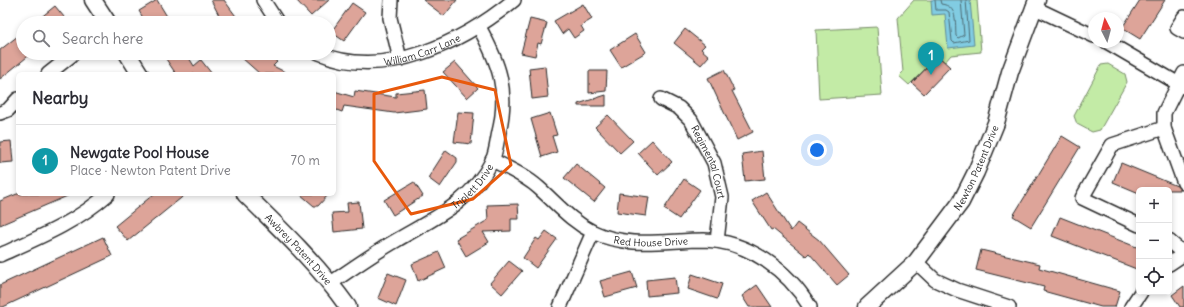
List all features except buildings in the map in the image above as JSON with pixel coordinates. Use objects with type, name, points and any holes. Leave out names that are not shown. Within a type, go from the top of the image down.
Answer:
[{"type":"street","points":[[94,0],[104,16]]},
{"type":"street","points":[[263,0],[273,16]]},
{"type":"street","points":[[391,0],[390,18],[400,59]]},
{"type":"street","name":"William Carr Lane","points":[[336,58],[361,63],[400,59],[431,49],[479,27],[514,0]]},
{"type":"street","points":[[1035,4],[1088,33]]},
{"type":"street","name":"Newton Patent Drive","points":[[867,307],[916,262],[961,202],[976,172],[996,123],[1010,72],[1035,4]]},
{"type":"street","points":[[1184,17],[1177,28],[1184,32]]},
{"type":"street","name":"Triplett Drive","points":[[331,283],[376,252],[434,220],[455,206],[481,178],[492,160],[502,119],[502,82],[494,54],[479,27]]},
{"type":"street","points":[[1119,48],[1182,81],[1164,113],[1164,128],[1184,183]]},
{"type":"street","points":[[51,72],[66,60]]},
{"type":"street","points":[[131,60],[139,72]]},
{"type":"street","name":"Regimental Court","points":[[661,99],[679,108],[691,120],[714,163],[722,197],[717,241]]},
{"type":"street","points":[[0,113],[8,110],[16,101]]},
{"type":"street","points":[[1136,224],[1082,198],[1112,145],[1164,128]]},
{"type":"street","name":"Red House Drive","points":[[492,160],[530,181],[572,219],[593,232],[616,240],[636,243],[717,241],[741,248],[770,263],[794,284],[810,307]]},
{"type":"street","points":[[0,255],[68,224],[91,209],[106,196]]},
{"type":"street","name":"Awbrey Patent Drive","points":[[247,196],[331,283],[348,307]]},
{"type":"street","points":[[560,307],[593,232]]},
{"type":"street","points":[[1172,244],[1184,254],[1172,262]]},
{"type":"street","points":[[916,262],[935,280],[957,290],[1009,307]]},
{"type":"street","points":[[1130,307],[1139,295]]},
{"type":"highlighted area","points":[[442,77],[495,90],[511,165],[473,199],[411,214],[374,161],[374,94]]},
{"type":"green space","points":[[914,0],[977,0],[981,52],[951,55],[945,62],[938,56],[909,85],[899,76],[903,72],[898,18]]},
{"type":"green space","points":[[877,27],[882,95],[819,99],[816,30]]},
{"type":"green space","points":[[1108,64],[1125,74],[1127,82],[1100,130],[1092,132],[1077,124],[1074,116],[1101,65]]},
{"type":"water","points":[[931,0],[970,0],[974,45],[948,48],[945,14],[932,15]]},
{"type":"place","name":"Newgate Pool House","points":[[931,75]]}]
